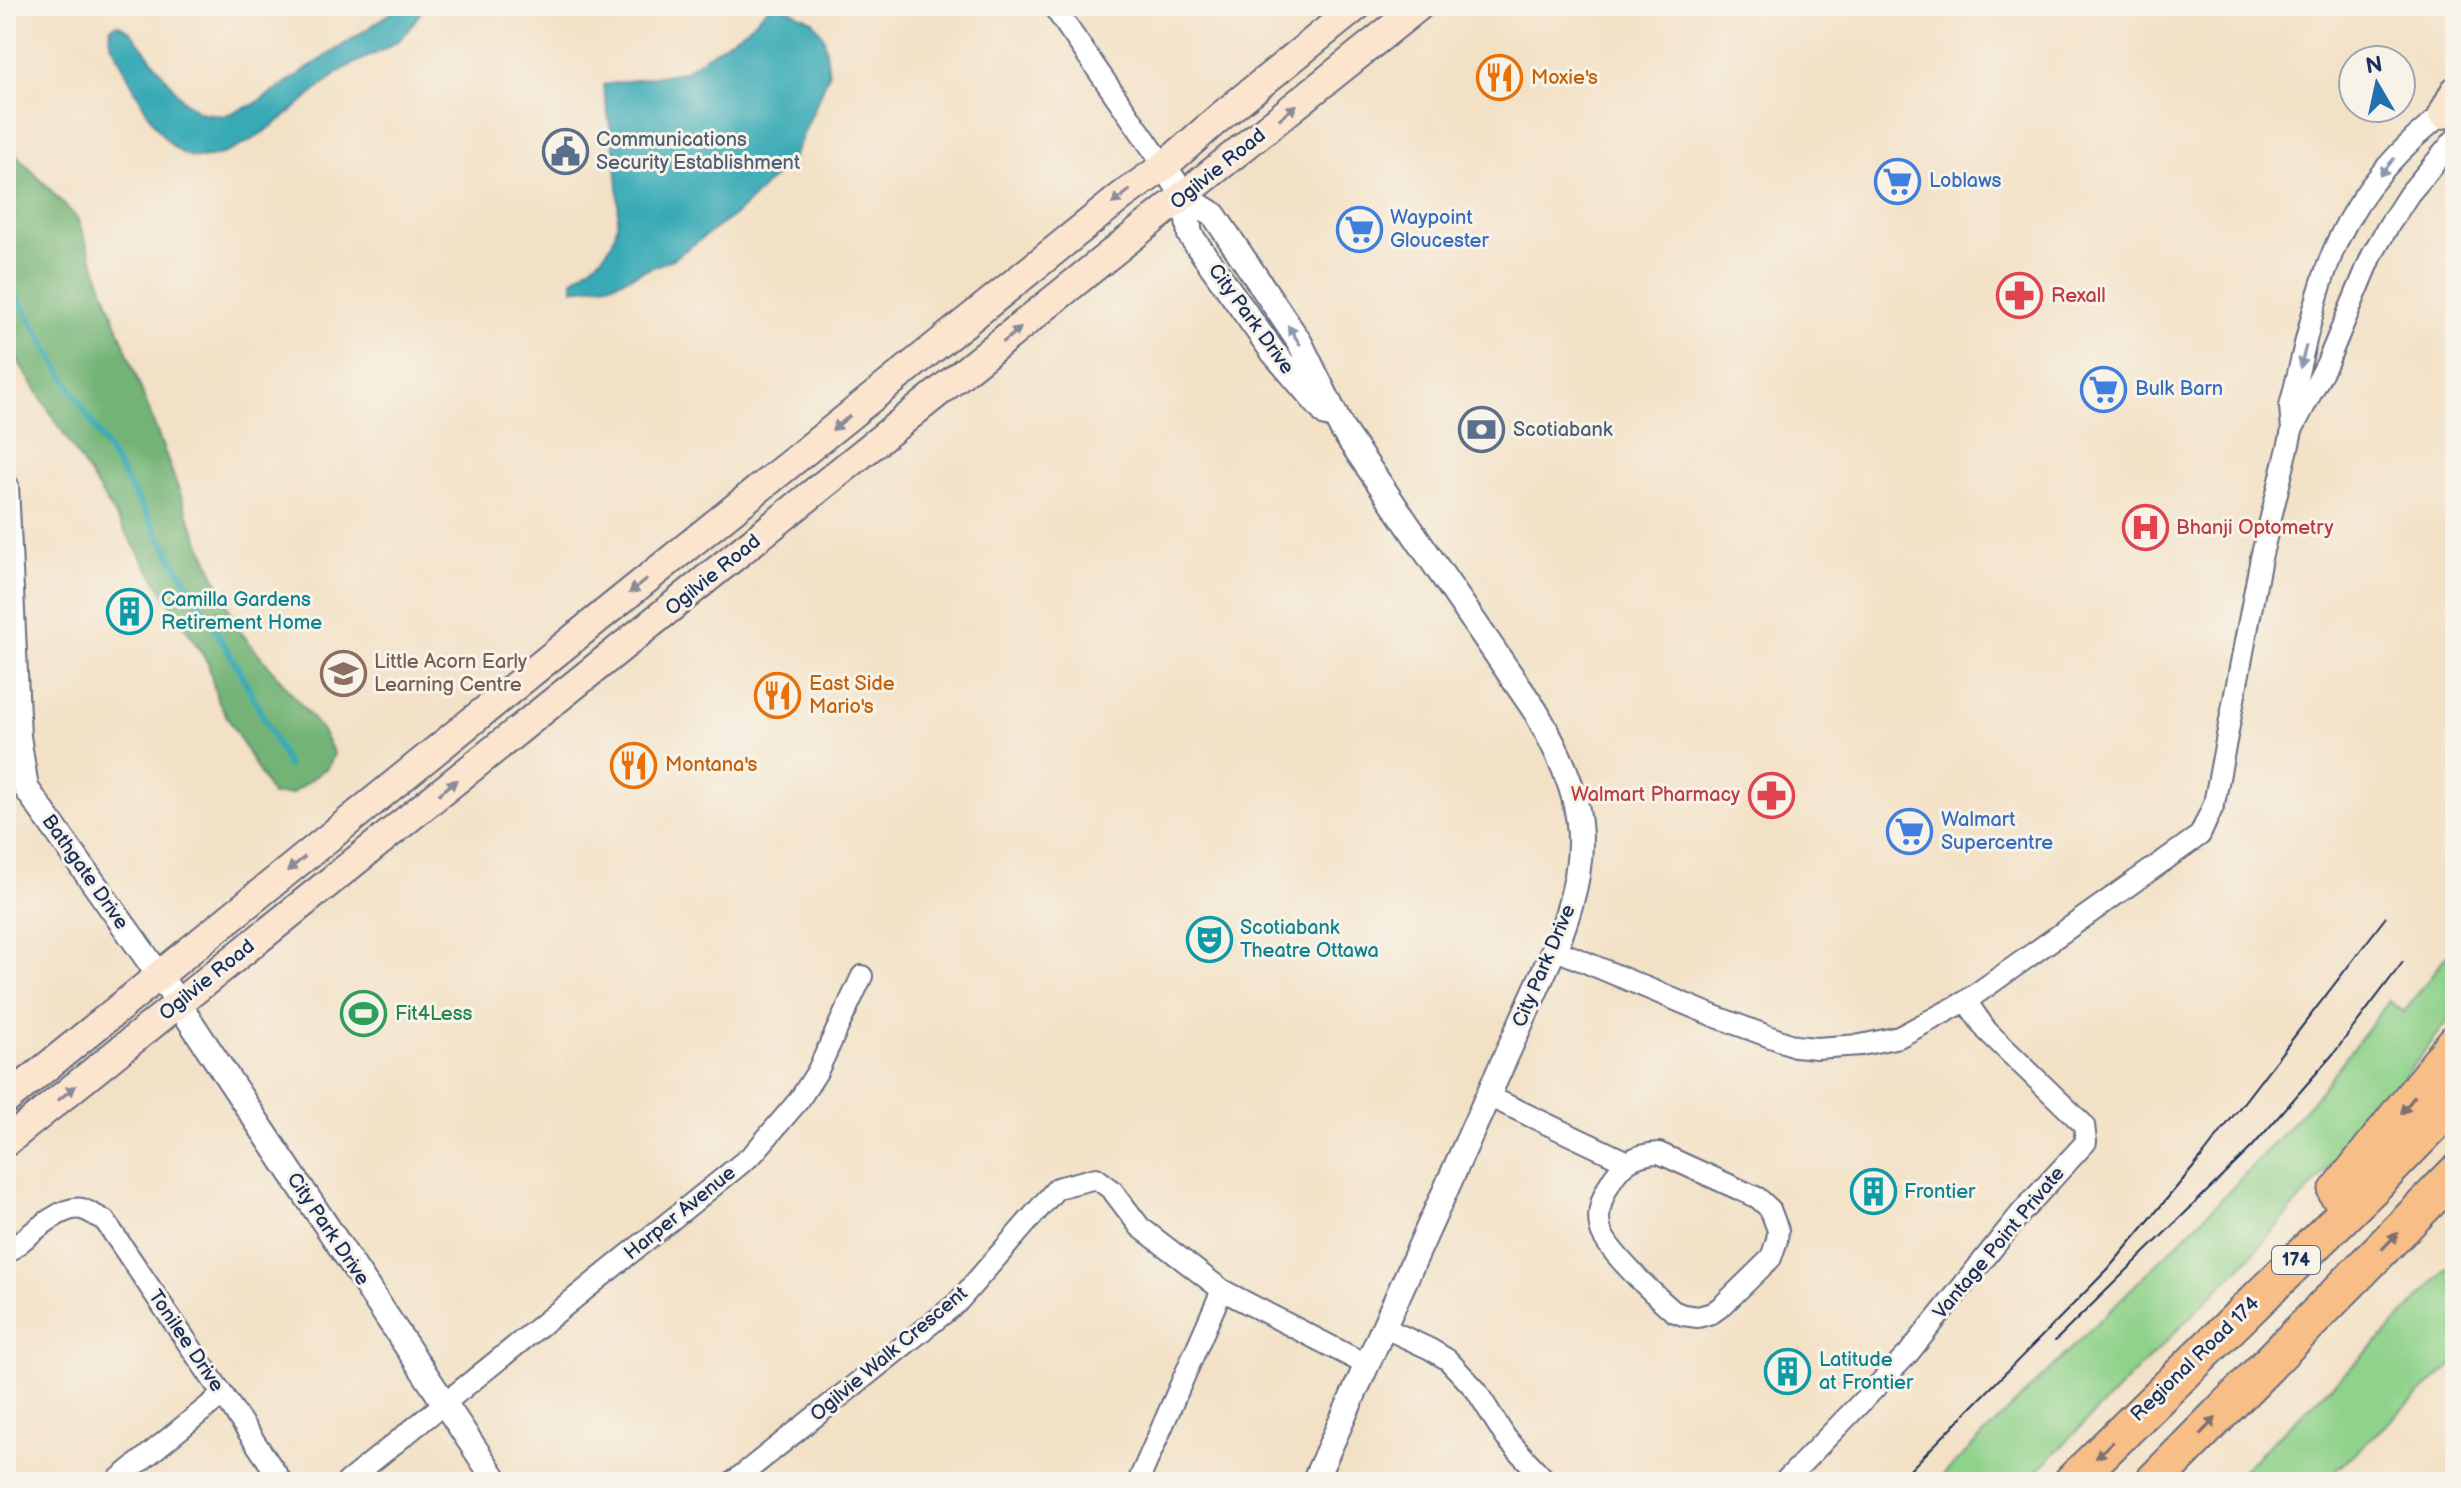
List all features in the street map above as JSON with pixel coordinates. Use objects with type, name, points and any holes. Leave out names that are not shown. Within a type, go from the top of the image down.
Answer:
[{"type":"highway","points":[[2136,1418],[2334,1197],[2455,1043]]},
{"type":"highway","name":"Regional Road 174","points":[[2072,1482],[2360,1199],[2455,1101]]},
{"type":"highway","name":"174","points":[[2153,1482],[2455,1174]]},
{"type":"main road","name":"Ogilvie Road","points":[[6,1100],[616,603],[1122,196],[1164,166],[1357,6]]},
{"type":"main road","name":"Ogilvie Road","points":[[6,1142],[1419,6]]},
{"type":"street","name":"City Park Drive","points":[[1053,6],[1185,197],[1190,235],[1273,352],[1312,400],[1342,429],[1536,712],[1554,744],[1570,785],[1581,827],[1575,894],[1554,949],[1314,1482]]},
{"type":"street","points":[[2292,430],[2290,406],[2327,270],[2340,237],[2366,191],[2393,158],[2451,103]]},
{"type":"street","points":[[1554,949],[1699,1010],[1795,1046],[1839,1047],[1899,1037],[1966,1001],[2189,842],[2206,826],[2214,804],[2261,558],[2292,430],[2327,363],[2373,253],[2409,194],[2455,139]]},
{"type":"street","name":"Bathgate Drive","points":[[6,486],[14,763],[26,788],[159,976]]},
{"type":"street","name":"City Park Drive","points":[[159,976],[497,1482]]},
{"type":"street","name":"Harper Avenue","points":[[347,1482],[753,1154],[799,1100],[817,1072],[862,976]]},
{"type":"street","name":"Vantage Point Private","points":[[1784,1482],[1908,1354],[2021,1213],[2086,1142],[2084,1125],[1987,1031],[1966,1001]]},
{"type":"street","points":[[1488,1096],[1633,1158],[1668,1154],[1758,1198],[1770,1209],[1778,1230],[1775,1249],[1764,1266],[1712,1313],[1698,1317],[1673,1311],[1605,1240],[1599,1217],[1603,1195],[1633,1158]]},
{"type":"street","name":"Ogilvie Walk Crescent","points":[[733,1482],[957,1303],[1057,1188],[1096,1178],[1112,1190],[1140,1227],[1222,1290]]},
{"type":"street","name":"Tonilee Drive","points":[[6,1254],[51,1219],[69,1210],[82,1209],[105,1221],[282,1482]]},
{"type":"street","points":[[1138,1482],[1222,1290],[1367,1365]]},
{"type":"street","points":[[1383,1327],[1448,1360],[1476,1390],[1506,1438],[1547,1482]]},
{"type":"street","points":[[115,1482],[222,1395]]},
{"type":"green space","points":[[6,144],[77,218],[190,520],[238,629],[321,729],[334,753],[329,766],[291,794],[272,795],[217,699],[208,663],[6,342]]},
{"type":"green space","points":[[2455,944],[2455,1012],[2370,1121],[2246,1261],[2026,1482],[1936,1482],[2218,1203],[2310,1104],[2389,1001],[2404,1012]]},
{"type":"green space","points":[[2455,1260],[2455,1362],[2323,1482],[2230,1482],[2385,1335]]},
{"type":"water","points":[[419,6],[421,12],[396,42],[339,72],[285,116],[240,146],[218,155],[197,158],[179,151],[160,131],[111,43],[110,28],[117,24],[130,31],[183,100],[199,112],[223,116],[253,105],[394,11]]},
{"type":"water","points":[[781,6],[813,21],[824,37],[829,74],[792,160],[736,214],[674,258],[615,283],[573,289],[573,280],[603,255],[616,231],[616,167],[603,85],[683,72],[748,28],[768,8]]},
{"type":"waterway","points":[[6,279],[241,673],[288,766]]},
{"type":"tram line","points":[[1898,1482],[2108,1269],[2201,1158],[2386,917]]},
{"type":"tram line","points":[[2055,1341],[2252,1147],[2334,1053],[2403,962]]},
{"type":"place","name":"Moxie's","points":[[1500,78]]},
{"type":"place","name":"Communications Security Establishment","points":[[565,151]]},
{"type":"place","name":"Loblaws","points":[[1898,181]]},
{"type":"place","name":"Waypoint Gloucester","points":[[1359,230]]},
{"type":"place","name":"Rexall","points":[[2020,296]]},
{"type":"place","name":"Bulk Barn","points":[[2104,389]]},
{"type":"place","name":"Scotiabank","points":[[1482,430]]},
{"type":"place","name":"Bhanji Optometry","points":[[2145,528]]},
{"type":"place","name":"Camilla Gardens Retirement Home","points":[[130,611]]},
{"type":"place","name":"Little Acorn Early Learning Centre","points":[[343,673]]},
{"type":"place","name":"East Side Mario's","points":[[778,695]]},
{"type":"place","name":"Montana's","points":[[634,765]]},
{"type":"place","name":"Walmart Pharmacy","points":[[1771,795]]},
{"type":"place","name":"Walmart Supercentre","points":[[1910,831]]},
{"type":"place","name":"Scotiabank Theatre Ottawa","points":[[1209,939]]},
{"type":"place","name":"Fit4Less","points":[[364,1014]]},
{"type":"place","name":"Frontier","points":[[1873,1192]]},
{"type":"place","name":"Latitude at Frontier","points":[[1788,1371]]}]
